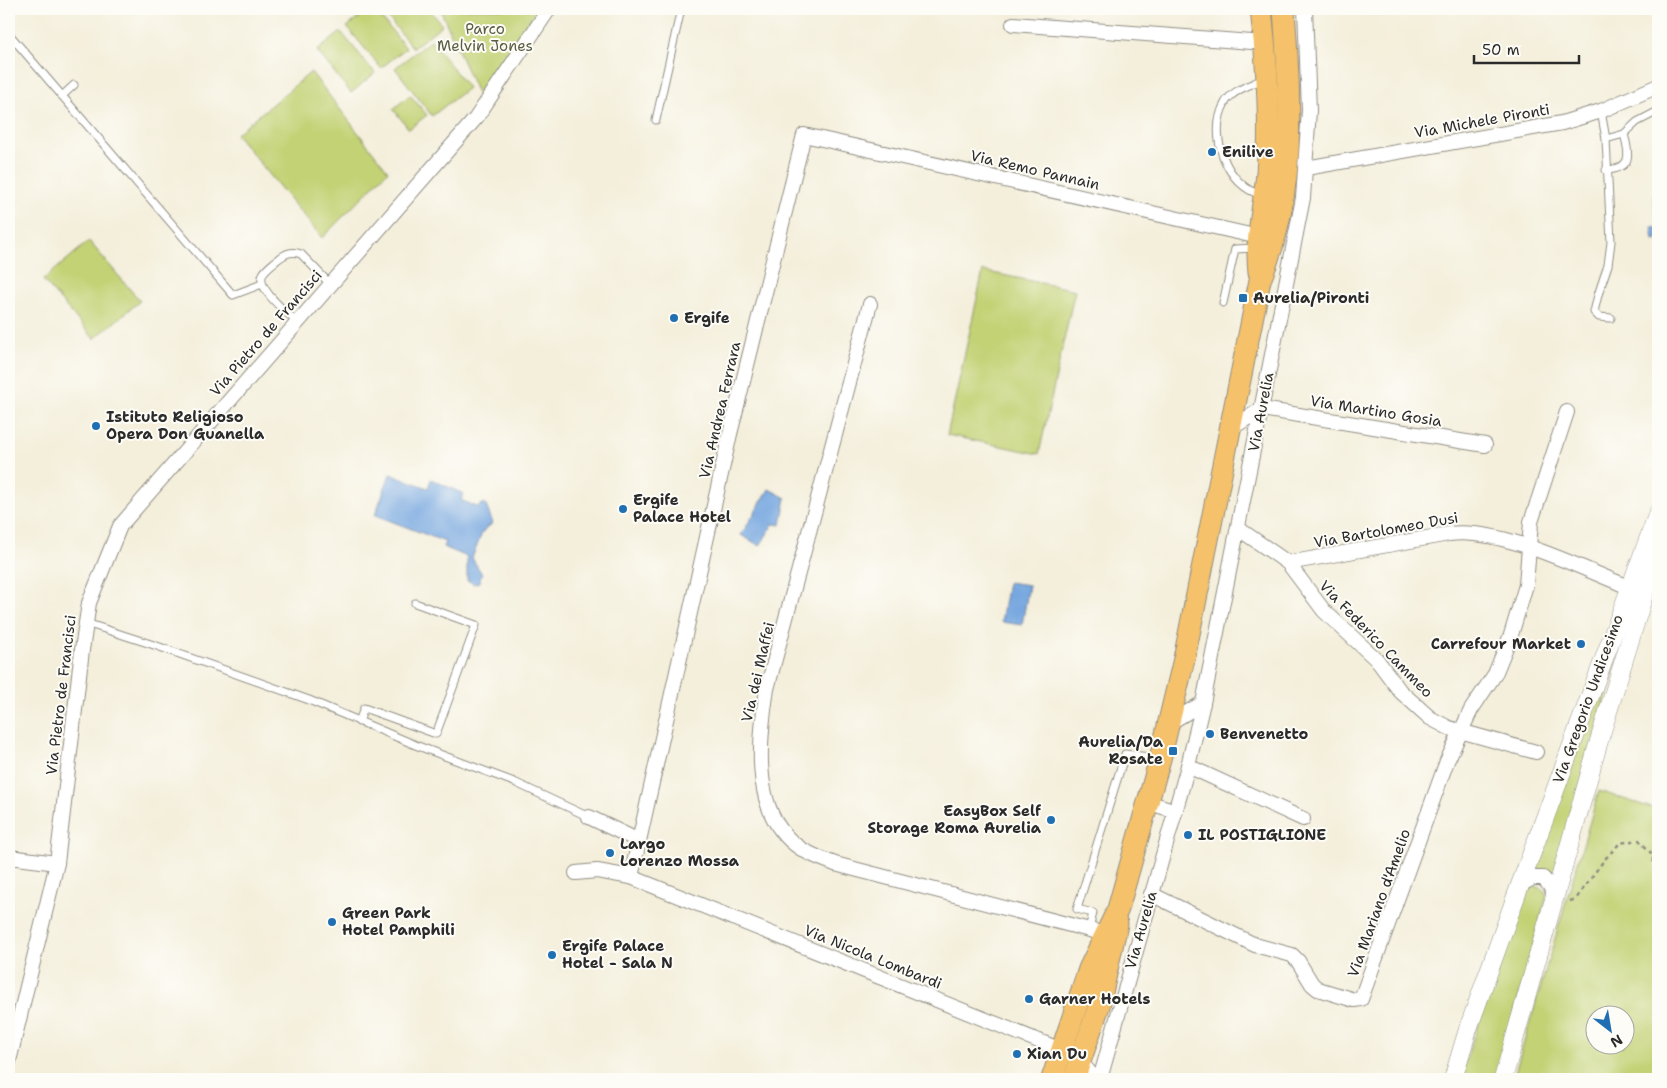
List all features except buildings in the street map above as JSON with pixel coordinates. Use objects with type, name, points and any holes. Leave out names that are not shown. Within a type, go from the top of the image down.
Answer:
[{"type":"main road","name":"Via Aurelia","points":[[1260,280],[1259,242],[1265,196],[1268,142],[1268,77],[1262,9]]},
{"type":"main road","name":"Via Aurelia","points":[[1077,1071],[1108,975],[1117,930],[1118,909],[1169,722],[1260,280],[1275,239],[1284,193],[1288,141],[1288,62],[1284,9]]},
{"type":"main road","name":"Via Aurelia","points":[[1052,1079],[1089,969],[1097,931],[1118,909]]},
{"type":"street","name":"Via Pietro de Francisci","points":[[9,1061],[57,863],[86,623],[92,596],[120,526],[476,118],[549,9]]},
{"type":"street","name":"Via Aurelia","points":[[1100,1079],[1176,811],[1203,703],[1239,529],[1303,198],[1309,91],[1305,9]]},
{"type":"street","points":[[1013,24],[1265,43]]},
{"type":"street","points":[[1288,62],[1306,24]]},
{"type":"street","name":"Via Michele Pironti","points":[[1306,168],[1562,123],[1601,111],[1658,86]]},
{"type":"street","name":"Via Remo Pannain","points":[[804,134],[1259,242]]},
{"type":"street","name":"Via Andrea Ferrara","points":[[640,841],[730,434],[804,134]]},
{"type":"street","name":"Via dei Maffei","points":[[870,304],[768,689],[762,720],[760,751],[769,806],[785,836],[814,856],[835,864],[1097,931]]},
{"type":"street","points":[[1230,429],[1262,409]]},
{"type":"street","name":"Via Martino Gosia","points":[[1262,409],[1485,445]]},
{"type":"street","points":[[1460,731],[1495,674],[1512,635],[1526,585],[1531,522],[1567,412]]},
{"type":"street","name":"Via Gregorio Undicesimo","points":[[1453,1079],[1468,1029],[1520,885],[1658,513]]},
{"type":"street","name":"Via Federico Cammeo","points":[[1239,529],[1288,564],[1324,611],[1378,660],[1400,692],[1436,722],[1460,731],[1536,752]]},
{"type":"street","name":"Via Bartolomeo Dusi","points":[[1288,564],[1459,532],[1486,535],[1528,547],[1629,588]]},
{"type":"street","name":"Via Gregorio Undicesimo","points":[[1503,1079],[1599,741],[1658,549]]},
{"type":"street","points":[[1169,722],[1203,703]]},
{"type":"street","name":"Via Mariano d'Amelio","points":[[1151,894],[1255,945],[1292,955],[1298,961],[1312,984],[1318,989],[1354,1000],[1361,999],[1460,731]]},
{"type":"street","points":[[1188,766],[1302,819]]},
{"type":"street","points":[[1147,802],[1176,811]]},
{"type":"street","points":[[576,873],[597,871],[631,877],[640,841],[589,817]]},
{"type":"street","points":[[9,857],[57,863]]},
{"type":"street","name":"Via Nicola Lombardi","points":[[631,877],[1061,1050],[1077,1071],[1095,1079]]},
{"type":"street","points":[[1520,885],[1533,878],[1543,878],[1550,886],[1554,902]]},
{"type":"lane","points":[[656,120],[681,9]]},
{"type":"lane","points":[[9,34],[233,295],[262,284]]},
{"type":"lane","points":[[1265,196],[1246,190],[1231,173],[1222,153],[1219,129],[1221,111],[1231,95],[1268,77]]},
{"type":"lane","points":[[62,96],[74,85]]},
{"type":"lane","points":[[1601,111],[1606,139],[1606,170],[1611,242],[1608,265],[1594,312],[1599,317],[1611,318]]},
{"type":"lane","points":[[1606,139],[1624,134],[1637,122],[1658,111]]},
{"type":"lane","points":[[1606,170],[1618,170],[1624,167],[1627,161],[1628,146],[1624,134]]},
{"type":"lane","points":[[1224,303],[1235,249],[1259,242]]},
{"type":"lane","points":[[297,322],[275,302],[262,284],[262,275],[267,269],[284,254],[296,252],[301,254],[330,284]]},
{"type":"lane","points":[[359,722],[364,708],[436,734],[476,625],[415,603]]},
{"type":"lane","points":[[86,623],[157,646],[291,694],[514,782],[589,817]]},
{"type":"lane","points":[[1097,931],[1093,913],[1077,909],[1125,754],[1160,758]]},
{"type":"path","points":[[1554,902],[1576,899],[1604,860],[1620,843],[1639,840],[1652,854],[1658,891]]},
{"type":"green space","points":[[370,9],[374,9],[406,48],[381,68],[347,27]]},
{"type":"green space","points":[[381,9],[429,9],[442,25],[413,48]]},
{"type":"green space","name":"Parco Melvin Jones","points":[[440,9],[537,9],[479,98]]},
{"type":"green space","points":[[341,32],[375,73],[351,93],[317,51]]},
{"type":"green space","points":[[431,40],[468,88],[432,116],[395,68]]},
{"type":"green space","points":[[311,72],[388,171],[322,238],[236,134]]},
{"type":"green space","points":[[410,95],[427,115],[409,129],[393,109]]},
{"type":"green space","points":[[89,241],[140,301],[94,339],[43,280]]},
{"type":"green space","points":[[983,271],[1075,290],[1039,454],[947,435]]},
{"type":"green space","points":[[1641,574],[1555,876],[1545,870],[1533,869]]},
{"type":"green space","points":[[1599,791],[1658,810],[1658,1079],[1513,1079]]},
{"type":"green space","points":[[1533,886],[1542,888],[1547,895],[1496,1079],[1459,1079],[1526,890]]},
{"type":"water","points":[[1658,195],[1658,228],[1653,196]]},
{"type":"water","points":[[1652,227],[1658,228],[1658,239],[1654,240]]},
{"type":"water","points":[[390,474],[428,488],[431,479],[464,494],[461,500],[477,507],[485,503],[493,523],[483,531],[472,558],[482,574],[479,582],[474,584],[467,580],[467,557],[443,547],[445,542],[375,515]]},
{"type":"water","points":[[769,489],[786,498],[781,525],[773,524],[760,546],[741,535]]},
{"type":"water","points":[[1008,582],[1029,585],[1022,625],[1001,622]]},
{"type":"place","name":"Enilive","points":[[1212,152]]},
{"type":"place","name":"Aurelia/Pironti","points":[[1243,298]]},
{"type":"place","name":"Ergife","points":[[674,318]]},
{"type":"place","name":"Istituto Religioso Opera Don Guanella","points":[[96,426]]},
{"type":"place","name":"Ergife Palace Hotel","points":[[623,509]]},
{"type":"place","name":"Carrefour Market","points":[[1581,644]]},
{"type":"place","name":"Benvenetto","points":[[1210,734]]},
{"type":"place","name":"Aurelia/Da Rosate","points":[[1173,751]]},
{"type":"place","name":"EasyBox Self Storage Roma Aurelia","points":[[1051,820]]},
{"type":"place","name":"IL POSTIGLIONE","points":[[1188,835]]},
{"type":"place","name":"Largo Lorenzo Mossa","points":[[610,853]]},
{"type":"place","name":"Green Park Hotel Pamphili","points":[[332,922]]},
{"type":"place","name":"Ergife Palace Hotel - Sala N","points":[[552,955]]},
{"type":"place","name":"Garner Hotels","points":[[1029,999]]},
{"type":"place","name":"Xian Du","points":[[1017,1054]]}]
